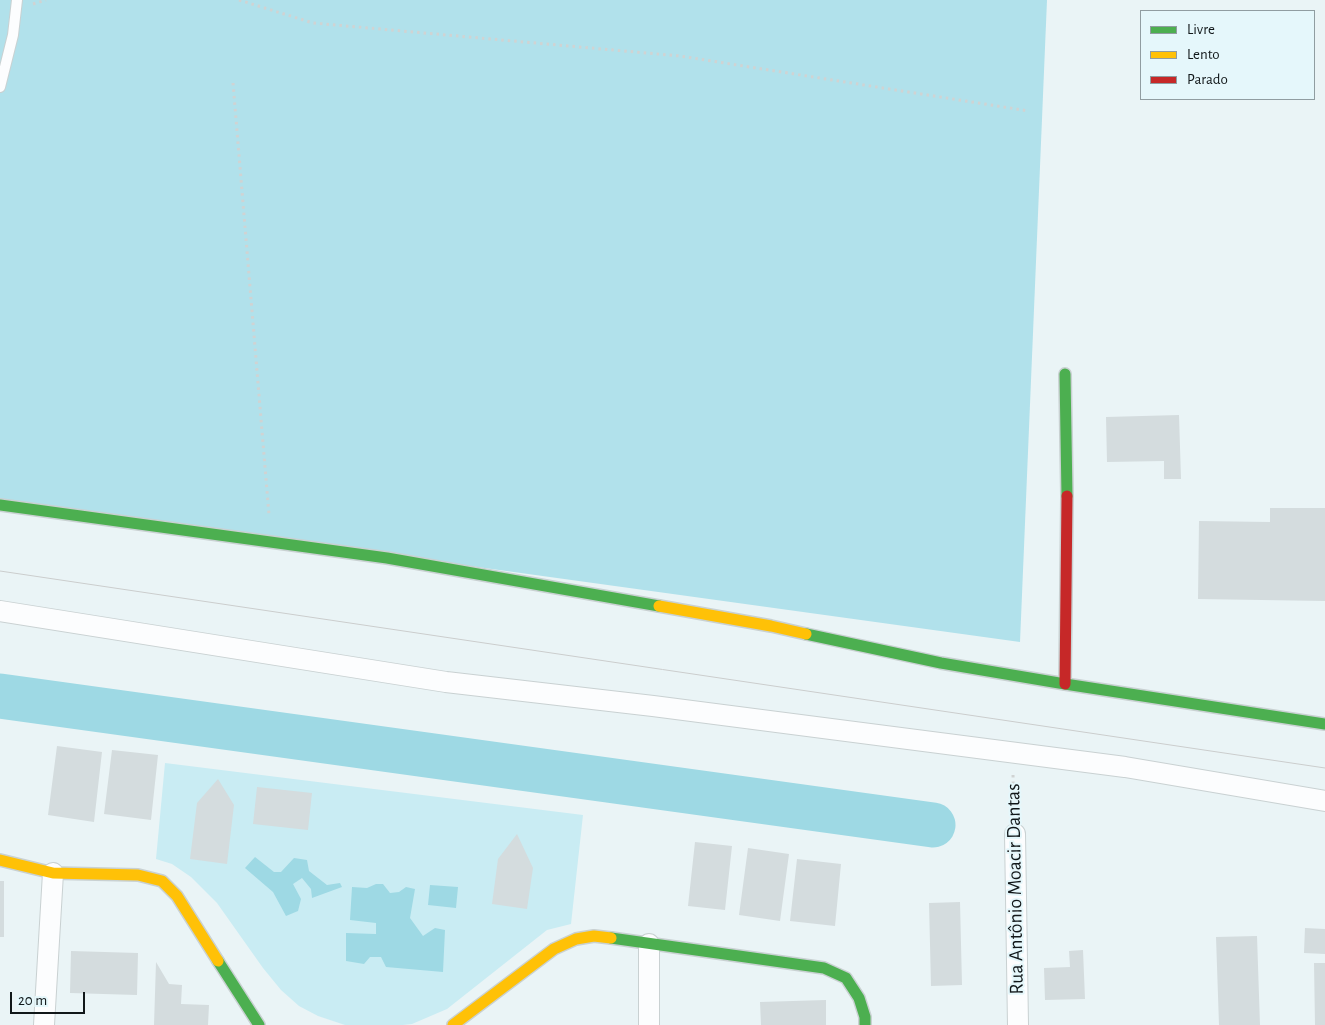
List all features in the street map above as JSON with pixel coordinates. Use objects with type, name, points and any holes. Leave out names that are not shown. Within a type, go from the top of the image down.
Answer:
[{"type":"street","points":[[1065,374],[1067,490],[1065,684]]},
{"type":"street","points":[[0,505],[397,560],[771,626],[941,663],[1325,724]]},
{"type":"street","points":[[0,611],[446,682],[653,706],[1125,767],[1325,802]]},
{"type":"street","name":"Rua Antônio Moacir Dantas","points":[[1015,834],[1018,1025]]},
{"type":"street","points":[[0,860],[53,872],[138,875],[162,881],[178,896],[259,1025]]},
{"type":"street","points":[[44,1025],[53,872]]},
{"type":"street","points":[[453,1025],[554,949],[576,939],[594,936],[824,968],[846,978],[859,998],[865,1018],[865,1025]]},
{"type":"street","points":[[649,944],[649,1025]]},
{"type":"lane","points":[[0,87],[13,35],[17,0]]},
{"type":"path","points":[[239,0],[313,23],[680,56],[1029,111]]},
{"type":"path","points":[[234,83],[269,518]]},
{"type":"path","name":"Rua Antônio Moacir Dantas","points":[[1013,753],[1015,834]]},
{"type":"shaded area","points":[[0,0],[1047,0],[1020,642],[0,501]]},
{"type":"shaded area","points":[[165,763],[583,815],[571,924],[547,930],[447,1009],[412,1024],[345,1025],[318,1016],[299,1006],[281,990],[217,903],[191,877],[172,864],[156,859]]},
{"type":"shaded area","points":[[255,857],[274,872],[281,872],[294,858],[307,860],[309,871],[327,885],[340,883],[342,887],[312,898],[311,889],[302,878],[293,884],[301,899],[298,911],[286,916],[273,892],[245,868]]},
{"type":"shaded area","points":[[376,884],[383,884],[390,893],[399,892],[406,887],[415,889],[410,918],[423,936],[435,928],[445,930],[443,972],[386,967],[381,957],[370,957],[364,964],[346,961],[346,933],[376,934],[376,923],[350,920],[352,887],[367,888]]},
{"type":"shaded area","points":[[430,885],[458,887],[456,908],[428,905]]},
{"type":"building","points":[[1179,415],[1181,479],[1164,479],[1164,461],[1107,462],[1106,417]]},
{"type":"building","points":[[1270,508],[1325,508],[1325,601],[1198,599],[1199,521],[1270,522]]},
{"type":"building","points":[[57,746],[102,752],[94,822],[48,815]]},
{"type":"building","points":[[112,750],[158,755],[151,820],[104,814]]},
{"type":"building","points":[[218,779],[234,805],[227,864],[190,859],[197,803]]},
{"type":"building","points":[[257,787],[312,793],[308,830],[253,824]]},
{"type":"building","points":[[517,834],[533,868],[527,909],[492,904],[498,859]]},
{"type":"building","points":[[695,842],[732,846],[725,910],[688,906]]},
{"type":"building","points":[[748,848],[789,854],[780,921],[739,915]]},
{"type":"building","points":[[797,859],[841,864],[835,926],[790,921]]},
{"type":"building","points":[[0,881],[4,881],[4,937],[0,937]]},
{"type":"building","points":[[960,902],[962,985],[931,986],[929,903]]},
{"type":"building","points":[[1305,928],[1325,929],[1325,954],[1304,953]]},
{"type":"building","points":[[1257,936],[1260,1025],[1219,1025],[1216,937]]},
{"type":"building","points":[[1083,950],[1085,999],[1045,1000],[1044,968],[1070,967],[1069,951]]},
{"type":"building","points":[[71,951],[138,953],[137,995],[70,993]]},
{"type":"building","points":[[156,962],[169,984],[182,985],[181,1004],[209,1005],[208,1025],[154,1025]]},
{"type":"building","points":[[1314,963],[1325,963],[1325,1025],[1315,1025]]},
{"type":"building","points":[[826,1000],[826,1025],[761,1025],[760,1002]]},
{"type":"waterway","points":[[0,696],[933,825]]},
{"type":"tram line","points":[[0,571],[1325,768]]},
{"type":"traffic: fast","points":[[1065,374],[1067,496]]},
{"type":"traffic: fast","points":[[0,505],[387,558],[659,606]]},
{"type":"traffic: fast","points":[[806,634],[941,663],[1325,724]]},
{"type":"traffic: fast","points":[[611,938],[824,968],[846,978],[859,998],[865,1017],[865,1025]]},
{"type":"traffic: fast","points":[[218,961],[259,1025]]},
{"type":"traffic: slow","points":[[659,606],[806,634]]},
{"type":"traffic: slow","points":[[0,860],[53,873],[138,875],[162,881],[177,896],[218,961]]},
{"type":"traffic: slow","points":[[453,1025],[554,949],[576,939],[594,936],[611,938]]},
{"type":"traffic: jam","points":[[1065,684],[1067,496]]}]
